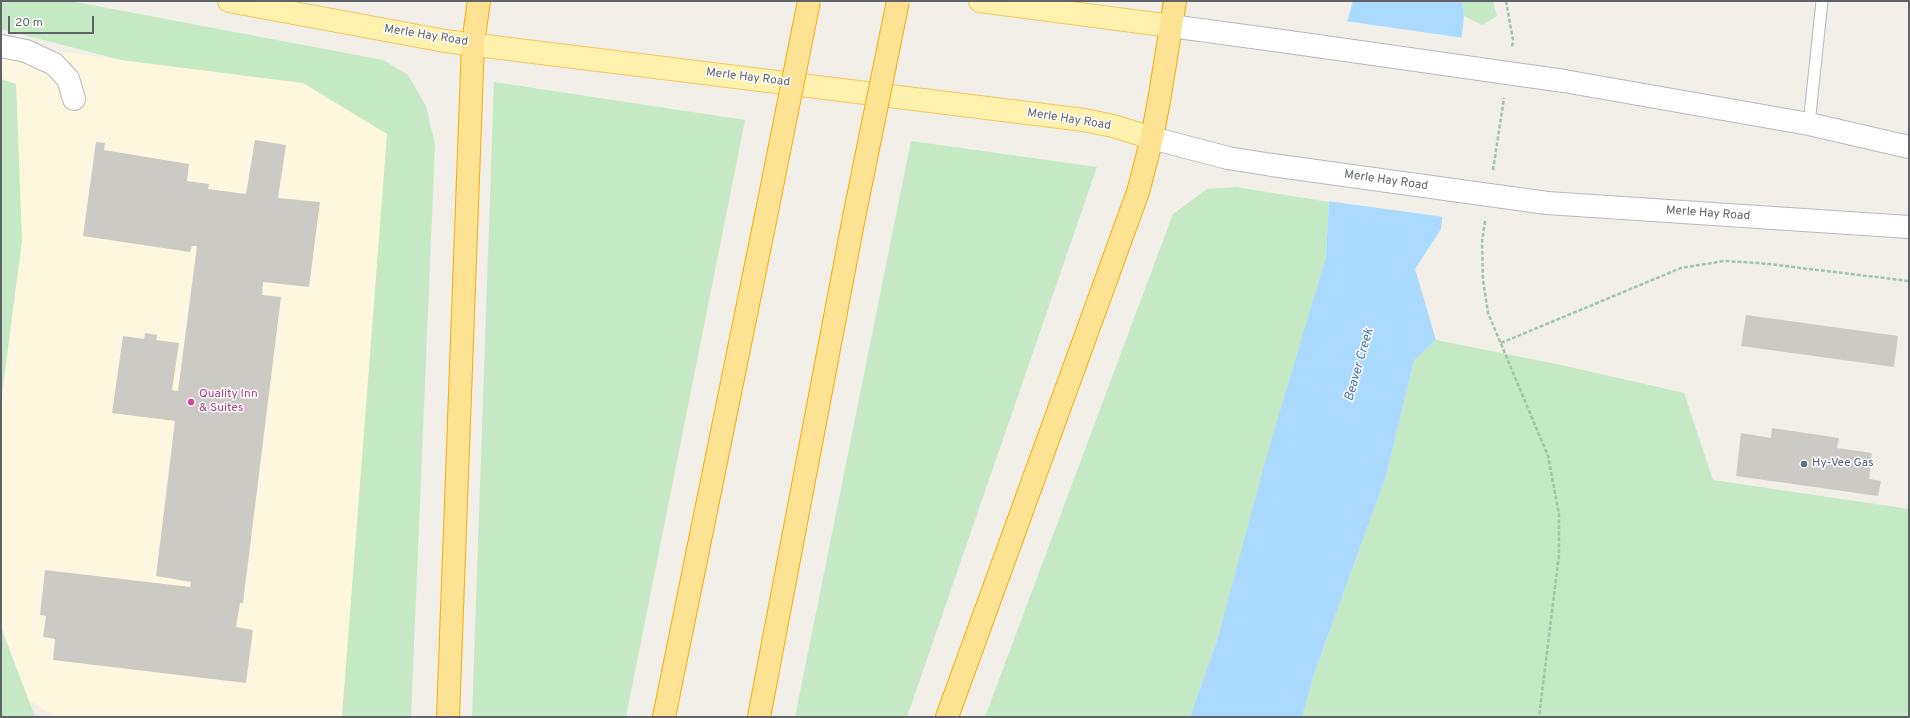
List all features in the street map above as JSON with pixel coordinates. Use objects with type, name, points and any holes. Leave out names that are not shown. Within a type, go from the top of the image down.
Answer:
[{"type":"highway","points":[[448,717],[473,43],[479,1]]},
{"type":"highway","points":[[664,717],[809,1]]},
{"type":"highway","points":[[759,717],[854,217],[898,1]]},
{"type":"highway","points":[[948,717],[1138,192],[1152,138],[1175,1]]},
{"type":"main road","name":"Merle Hay Road","points":[[229,1],[445,41],[473,43],[1084,120],[1113,126],[1228,158],[1547,203],[1909,227]]},
{"type":"main road","points":[[980,1],[1289,42],[1564,81],[1809,124],[1909,147]]},
{"type":"main road","points":[[1,46],[26,51],[54,64],[68,79],[74,99]]},
{"type":"lane","points":[[1809,124],[1822,1]]},
{"type":"path","points":[[1506,1],[1513,40],[1511,56]]},
{"type":"path","points":[[1493,172],[1505,95]]},
{"type":"path","points":[[1486,218],[1482,242],[1488,313],[1548,456],[1559,514],[1559,555],[1539,717]]},
{"type":"path","points":[[1501,343],[1681,268],[1710,263],[1724,261],[1760,263],[1909,281]]},
{"type":"shaded area","points":[[1,44],[303,83],[388,134],[342,717],[56,717],[1,683]]},
{"type":"green space","points":[[1,1],[70,1],[383,60],[408,75],[426,106],[435,144],[411,717],[342,717],[387,134],[303,83],[121,60],[1,29]]},
{"type":"green space","points":[[1462,1],[1493,1],[1497,16],[1482,25],[1464,16]]},
{"type":"green space","points":[[1,79],[16,84],[22,240],[1,402]]},
{"type":"green space","points":[[494,82],[745,120],[626,717],[472,717]]},
{"type":"green space","points":[[911,141],[1097,167],[907,717],[795,717]]},
{"type":"green space","points":[[1236,187],[1329,202],[1326,257],[1217,641],[1190,717],[985,717],[1173,214],[1207,189]]},
{"type":"green space","points":[[1436,340],[1561,365],[1684,393],[1713,480],[1909,509],[1909,717],[1302,717],[1314,674],[1386,476],[1414,360]]},
{"type":"green space","points":[[1,627],[35,717],[1,717]]},
{"type":"water","name":"Beaver Creek","points":[[1353,1],[1462,1],[1464,16],[1441,229],[1415,269],[1436,340],[1414,360],[1386,476],[1314,674],[1302,717],[1190,717],[1217,641],[1267,455],[1326,257],[1329,202],[1347,22]]},
{"type":"pier","points":[[1345,21],[1464,38],[1444,217],[1327,201]]},
{"type":"building","name":"Quality Inn & Suites","points":[[255,140],[286,145],[278,198],[320,202],[309,287],[263,282],[262,295],[281,297],[243,603],[240,603],[236,627],[253,630],[246,683],[53,660],[55,639],[43,637],[46,616],[40,615],[45,570],[190,587],[191,582],[156,576],[175,421],[112,413],[123,336],[144,339],[145,333],[157,335],[156,340],[179,343],[172,390],[178,391],[197,246],[192,246],[190,252],[83,236],[96,142],[105,143],[104,150],[189,164],[187,181],[209,184],[208,189],[246,194]]},
{"type":"building","points":[[1746,315],[1898,336],[1894,367],[1741,346]]},
{"type":"building","name":"Hy-Vee Gas","points":[[1772,428],[1839,438],[1837,448],[1872,453],[1869,479],[1881,481],[1878,496],[1736,476],[1741,433],[1771,438]]},
{"type":"place","name":"Quality Inn & Suites","points":[[191,402]]},
{"type":"place","name":"Hy-Vee Gas","points":[[1804,464]]}]
